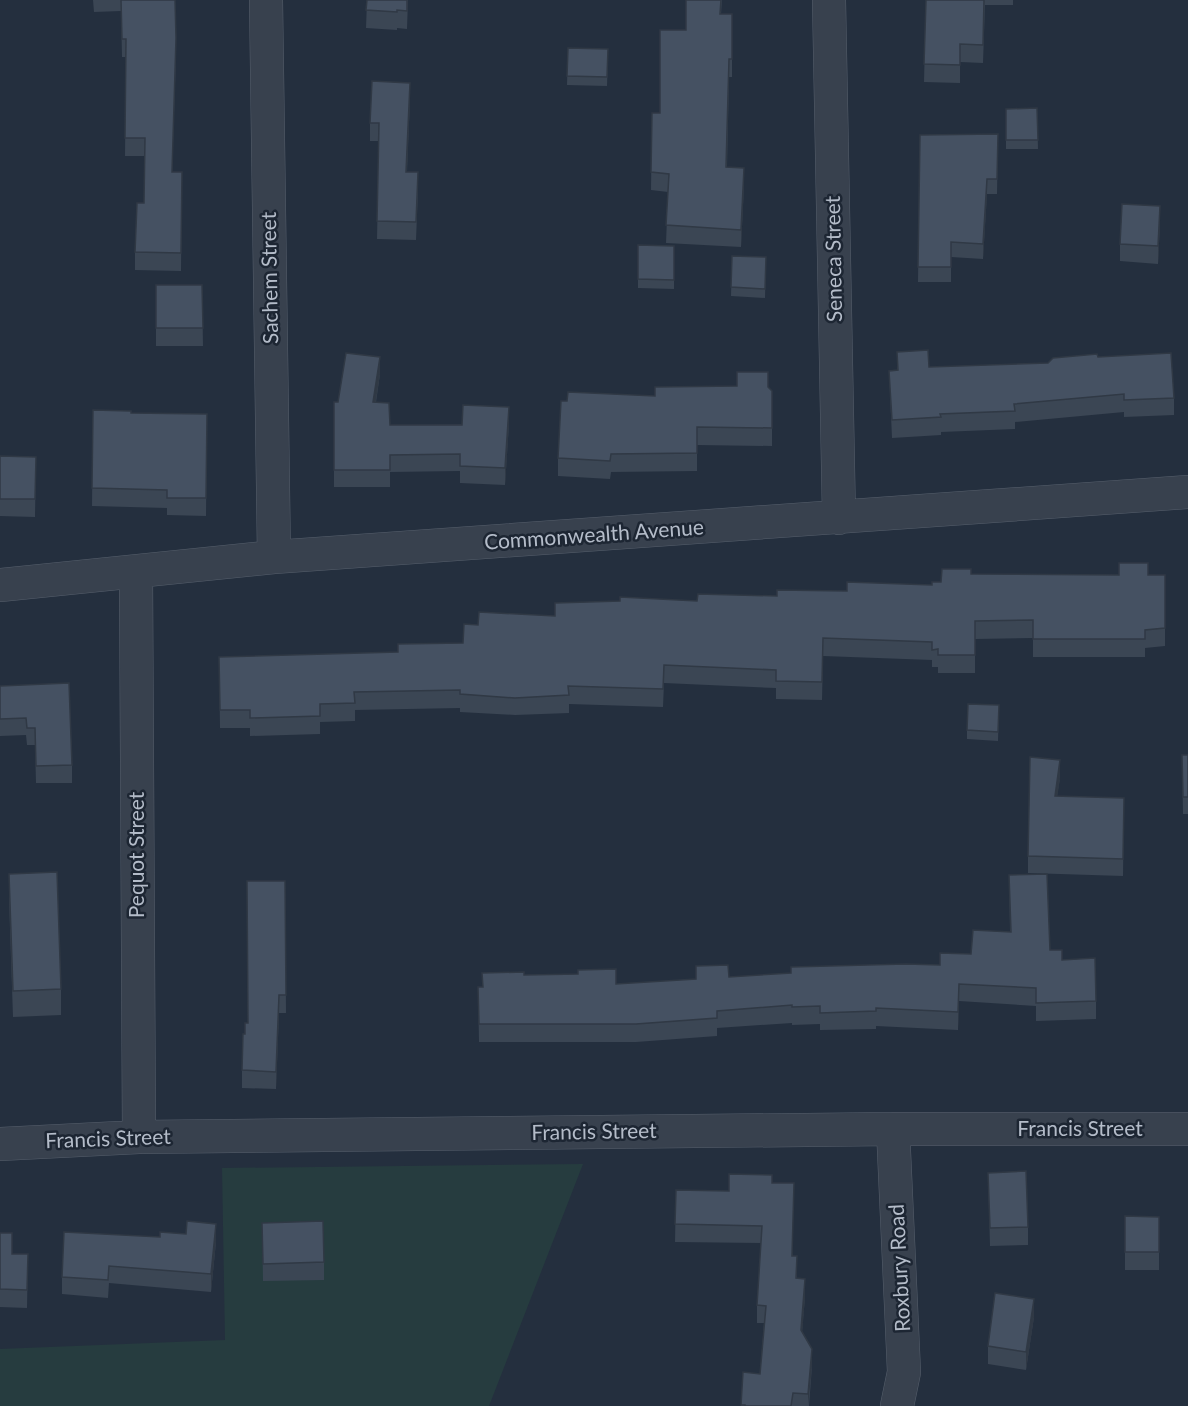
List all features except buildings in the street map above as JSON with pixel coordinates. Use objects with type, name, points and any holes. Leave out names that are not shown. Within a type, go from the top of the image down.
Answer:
[{"type":"street","name":"Sachem Street","points":[[266,0],[274,557]]},
{"type":"street","name":"Seneca Street","points":[[829,0],[839,518]]},
{"type":"street","name":"Commonwealth Avenue","points":[[0,585],[136,573],[274,557],[1188,492]]},
{"type":"street","name":"Pequot Street","points":[[136,573],[139,1137]]},
{"type":"street","name":"Francis Street","points":[[0,1143],[139,1137],[893,1129],[1188,1129]]},
{"type":"street","name":"Roxbury Road","points":[[893,1129],[904,1372],[897,1406]]},
{"type":"green space","points":[[583,1164],[489,1406],[0,1406],[0,1349],[225,1340],[222,1168]]}]
